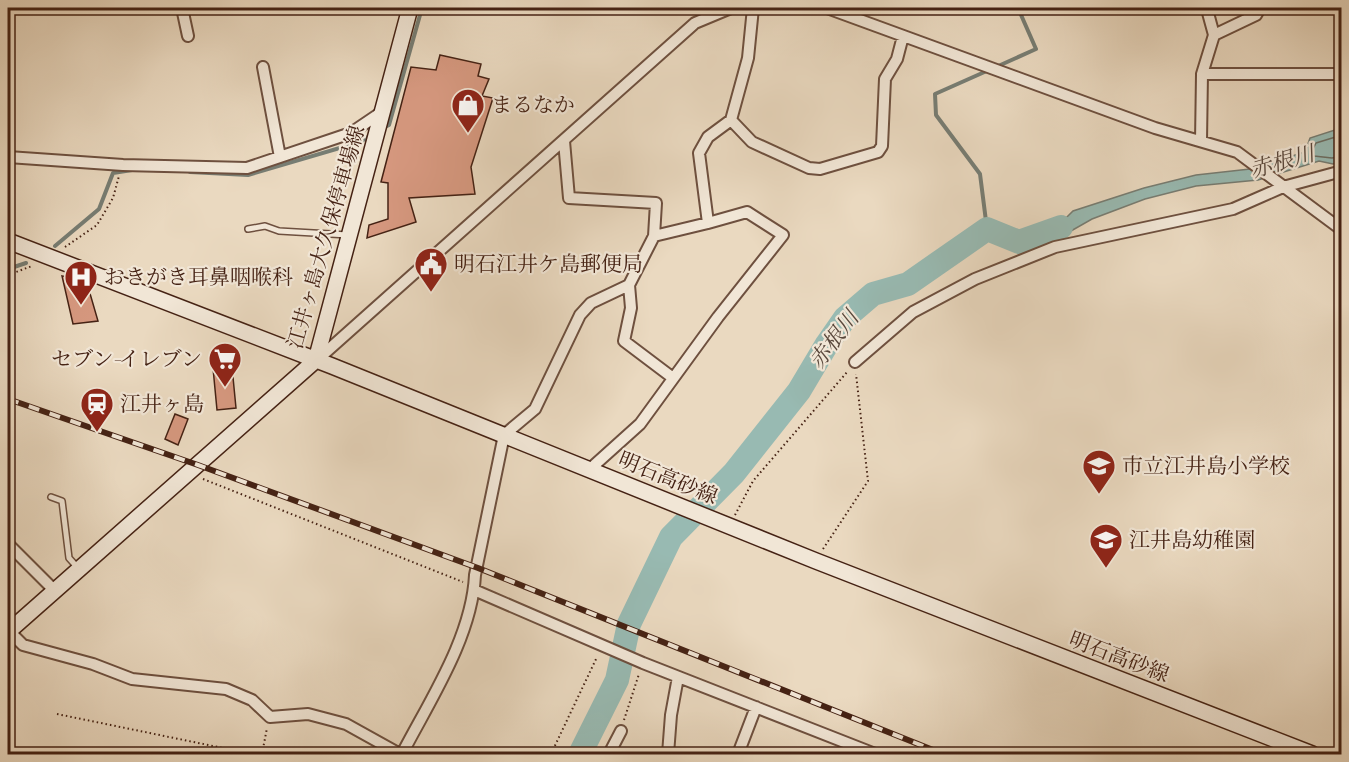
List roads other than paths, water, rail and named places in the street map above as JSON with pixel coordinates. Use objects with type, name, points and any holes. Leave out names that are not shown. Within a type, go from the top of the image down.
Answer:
[{"type":"main road","name":"江井ヶ島大久保停車場線","points":[[8,631],[316,360],[410,8]]},
{"type":"main road","name":"明石高砂線","points":[[8,241],[316,360],[816,561],[1312,754]]},
{"type":"street","points":[[182,8],[188,36]]},
{"type":"street","points":[[316,360],[695,23],[731,8]]},
{"type":"street","points":[[708,223],[699,153],[708,137],[731,120],[748,58],[753,8]]},
{"type":"street","points":[[827,8],[1155,128],[1237,152],[1341,230]]},
{"type":"street","points":[[1201,141],[1202,74],[1214,35],[1208,13],[1209,8]]},
{"type":"street","points":[[1214,35],[1256,15],[1260,8]]},
{"type":"street","points":[[731,120],[752,142],[809,168],[820,169],[878,152],[882,146],[885,79],[897,59],[903,36]]},
{"type":"street","points":[[263,67],[280,157]]},
{"type":"street","points":[[1202,74],[1341,74]]},
{"type":"street","points":[[8,157],[123,165],[247,168],[351,133],[383,112]]},
{"type":"street","points":[[564,141],[569,198],[656,203],[654,236],[629,285],[632,308],[624,341],[673,378]]},
{"type":"street","points":[[855,362],[914,312],[975,279],[1055,248],[1233,209],[1283,188],[1341,171]]},
{"type":"street","points":[[590,469],[640,424],[717,317],[783,235],[747,212],[654,236]]},
{"type":"street","points":[[8,631],[23,645],[93,664],[132,679],[226,688],[252,700],[270,717],[308,714],[346,724],[401,754],[457,648],[474,591],[475,575],[504,435],[535,409],[580,315],[591,303],[629,285]]},
{"type":"street","points":[[8,544],[54,590]]},
{"type":"street","points":[[474,591],[643,663],[875,754]]},
{"type":"street","points":[[668,754],[671,715],[678,677]]},
{"type":"street","points":[[738,754],[756,707]]},
{"type":"street","points":[[609,754],[621,731]]},
{"type":"lane","points":[[248,229],[265,226],[279,231],[350,235]]},
{"type":"lane","points":[[51,497],[62,501],[69,558],[79,569]]},
{"type":"water","points":[[1341,128],[1341,161],[1333,164],[1319,161],[1258,180],[1196,186],[1145,199],[1092,219],[1071,231],[1030,238],[1062,222],[1073,211],[1144,188],[1196,175],[1250,169],[1305,152],[1310,138]]},
{"type":"waterway","points":[[383,128],[389,125],[422,8]]},
{"type":"waterway","points":[[996,67],[1036,49],[1018,8]]},
{"type":"waterway","points":[[987,229],[980,174],[936,115],[935,94],[989,70]]},
{"type":"waterway","points":[[190,172],[248,175],[360,142],[371,135]]},
{"type":"waterway","points":[[55,246],[99,209],[113,173],[132,170]]},
{"type":"waterway","name":"赤根川","points":[[580,754],[617,680],[629,624],[671,537],[734,473],[799,391],[845,318],[873,294],[908,284],[987,229],[1019,242],[1061,227]]},
{"type":"waterway","points":[[8,269],[26,263]]},
{"type":"railway","points":[[8,399],[198,465],[478,568],[943,754]]},
{"type":"place","name":"まるなか","points":[[468,134]]},
{"type":"place","name":"明石江井ケ島郵便局","points":[[431,293]]},
{"type":"place","name":"おきがき耳鼻咽喉科","points":[[81,306]]},
{"type":"place","name":"セブン-イレブン","points":[[225,388]]},
{"type":"place","name":"江井ヶ島","points":[[97,433]]},
{"type":"place","name":"市立江井島小学校","points":[[1099,495]]},
{"type":"place","name":"江井島幼稚園","points":[[1106,569]]}]
